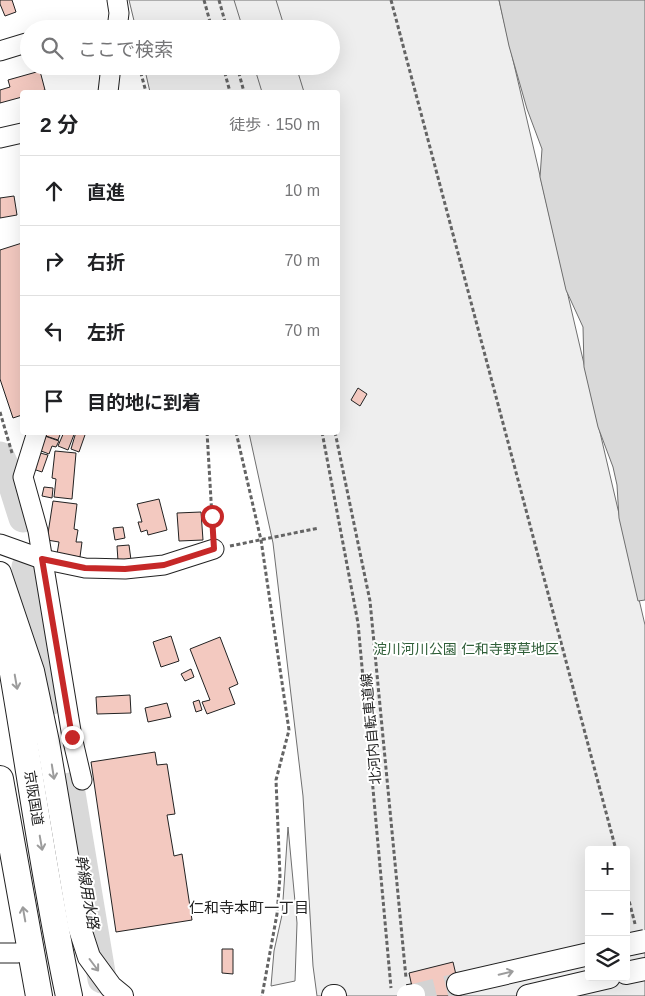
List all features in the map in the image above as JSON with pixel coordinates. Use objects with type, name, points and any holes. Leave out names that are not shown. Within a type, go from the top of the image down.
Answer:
[{"type":"highway","name":"京阪国道","points":[[0,600],[15,680],[59,951],[69,996]]},
{"type":"highway","name":"京阪国道","points":[[0,779],[39,996]]},
{"type":"main road","points":[[0,574],[33,671],[48,742],[79,926],[89,958],[111,987],[122,996]]},
{"type":"main road","points":[[630,944],[645,941]]},
{"type":"main road","points":[[458,984],[585,955]]},
{"type":"main road","points":[[630,972],[645,969]]},
{"type":"main road","points":[[528,996],[592,981]]},
{"type":"street","points":[[0,52],[20,45]]},
{"type":"street","points":[[108,90],[110,75]]},
{"type":"street","points":[[0,138],[20,133]]},
{"type":"street","points":[[36,435],[23,477],[38,531],[72,737],[82,780]]},
{"type":"street","points":[[0,544],[42,559],[85,568],[125,569],[164,565],[214,549]]},
{"type":"street","points":[[48,742],[72,737]]},
{"type":"street","points":[[0,952],[17,953],[31,950]]},
{"type":"path","points":[[204,0],[210,20]]},
{"type":"path","points":[[220,0],[225,20]]},
{"type":"path","points":[[391,0],[615,846]]},
{"type":"path","points":[[141,75],[145,90]]},
{"type":"path","points":[[225,75],[229,90]]},
{"type":"path","points":[[239,75],[243,90]]},
{"type":"path","points":[[0,412],[13,456],[23,477]]},
{"type":"path","points":[[207,435],[214,549],[319,528]]},
{"type":"path","points":[[237,435],[261,540],[289,730],[276,780],[280,876],[278,914],[262,996]]},
{"type":"path","name":"北河内自転車道線","points":[[323,435],[358,623],[392,996]]},
{"type":"path","name":"北河内自転車道線","points":[[337,435],[370,601],[409,990]]},
{"type":"green space","name":"淀川河川公園 仁和寺野草地区","points":[[129,0],[499,0],[645,625],[645,996],[317,996],[313,966],[303,796],[273,543],[249,435],[340,435],[340,90],[150,90],[146,75],[340,75],[340,20],[134,20]]},
{"type":"green space","points":[[288,827],[297,923],[295,981],[271,986],[274,951],[282,915]]},
{"type":"shaded area","points":[[234,0],[276,0],[282,20],[240,20]]},
{"type":"shaded area","points":[[499,0],[645,0],[645,600],[638,601],[619,518],[617,485],[613,467],[598,427],[584,367],[583,327],[566,290],[540,177],[542,149],[527,109],[509,46]]},
{"type":"shaded area","points":[[257,75],[299,75],[303,90],[261,90]]},
{"type":"building","points":[[0,0],[12,0],[16,12],[5,16]]},
{"type":"building","points":[[26,75],[41,75],[45,90],[20,90],[20,98],[0,103],[0,90],[10,87],[8,80]]},
{"type":"building","points":[[14,196],[17,215],[0,218],[0,198]]},
{"type":"building","points":[[20,244],[20,416],[13,418],[0,379],[0,250]]},
{"type":"building","points":[[358,388],[367,394],[360,406],[351,400]]},
{"type":"building","points":[[42,435],[59,441],[56,447],[52,446],[49,454],[36,449]]},
{"type":"building","points":[[43,435],[60,435],[58,440]]},
{"type":"building","points":[[63,435],[74,435],[68,450],[58,446]]},
{"type":"building","points":[[75,435],[85,435],[79,452],[71,449]]},
{"type":"building","points":[[55,451],[76,453],[72,499],[54,497],[56,479],[52,478]]},
{"type":"building","points":[[36,452],[48,455],[42,472],[30,468]]},
{"type":"building","points":[[44,487],[53,488],[52,498],[42,496]]},
{"type":"building","points":[[159,499],[167,530],[148,535],[147,530],[141,532],[138,522],[142,522],[137,504]]},
{"type":"building","points":[[53,501],[77,504],[74,529],[78,530],[76,542],[82,542],[80,557],[57,554],[59,542],[47,540]]},
{"type":"building","points":[[201,512],[203,540],[179,541],[177,513]]},
{"type":"building","points":[[123,527],[125,538],[115,540],[113,528]]},
{"type":"building","points":[[129,545],[131,560],[118,561],[117,546]]},
{"type":"building","points":[[171,636],[179,661],[161,667],[153,642]]},
{"type":"building","points":[[220,637],[238,684],[229,688],[235,704],[207,714],[202,702],[210,700],[190,649]]},
{"type":"building","points":[[191,669],[194,677],[185,681],[181,674]]},
{"type":"building","points":[[130,695],[131,713],[97,714],[96,697]]},
{"type":"building","points":[[199,700],[202,710],[196,712],[193,702]]},
{"type":"building","points":[[167,703],[171,717],[148,722],[145,708]]},
{"type":"building","points":[[155,752],[157,765],[167,764],[175,814],[167,815],[174,856],[182,854],[192,920],[116,932],[91,762]]},
{"type":"building","points":[[222,949],[233,949],[233,974],[222,973]]},
{"type":"building","points":[[453,962],[461,996],[414,996],[409,973]]},
{"type":"waterway","name":"幹線用水路","points":[[0,456],[11,480],[23,518]]},
{"type":"waterway","name":"幹線用水路","points":[[26,567],[52,700]]},
{"type":"waterway","name":"幹線用水路","points":[[70,787],[102,979]]},
{"type":"tunnel","points":[[414,995],[458,984]]},
{"type":"district","name":"仁和寺本町一丁目","points":[[249,908]]},
{"type":"route","points":[[72,737],[42,559],[85,568],[125,569],[164,565],[214,549],[212,516]]}]
